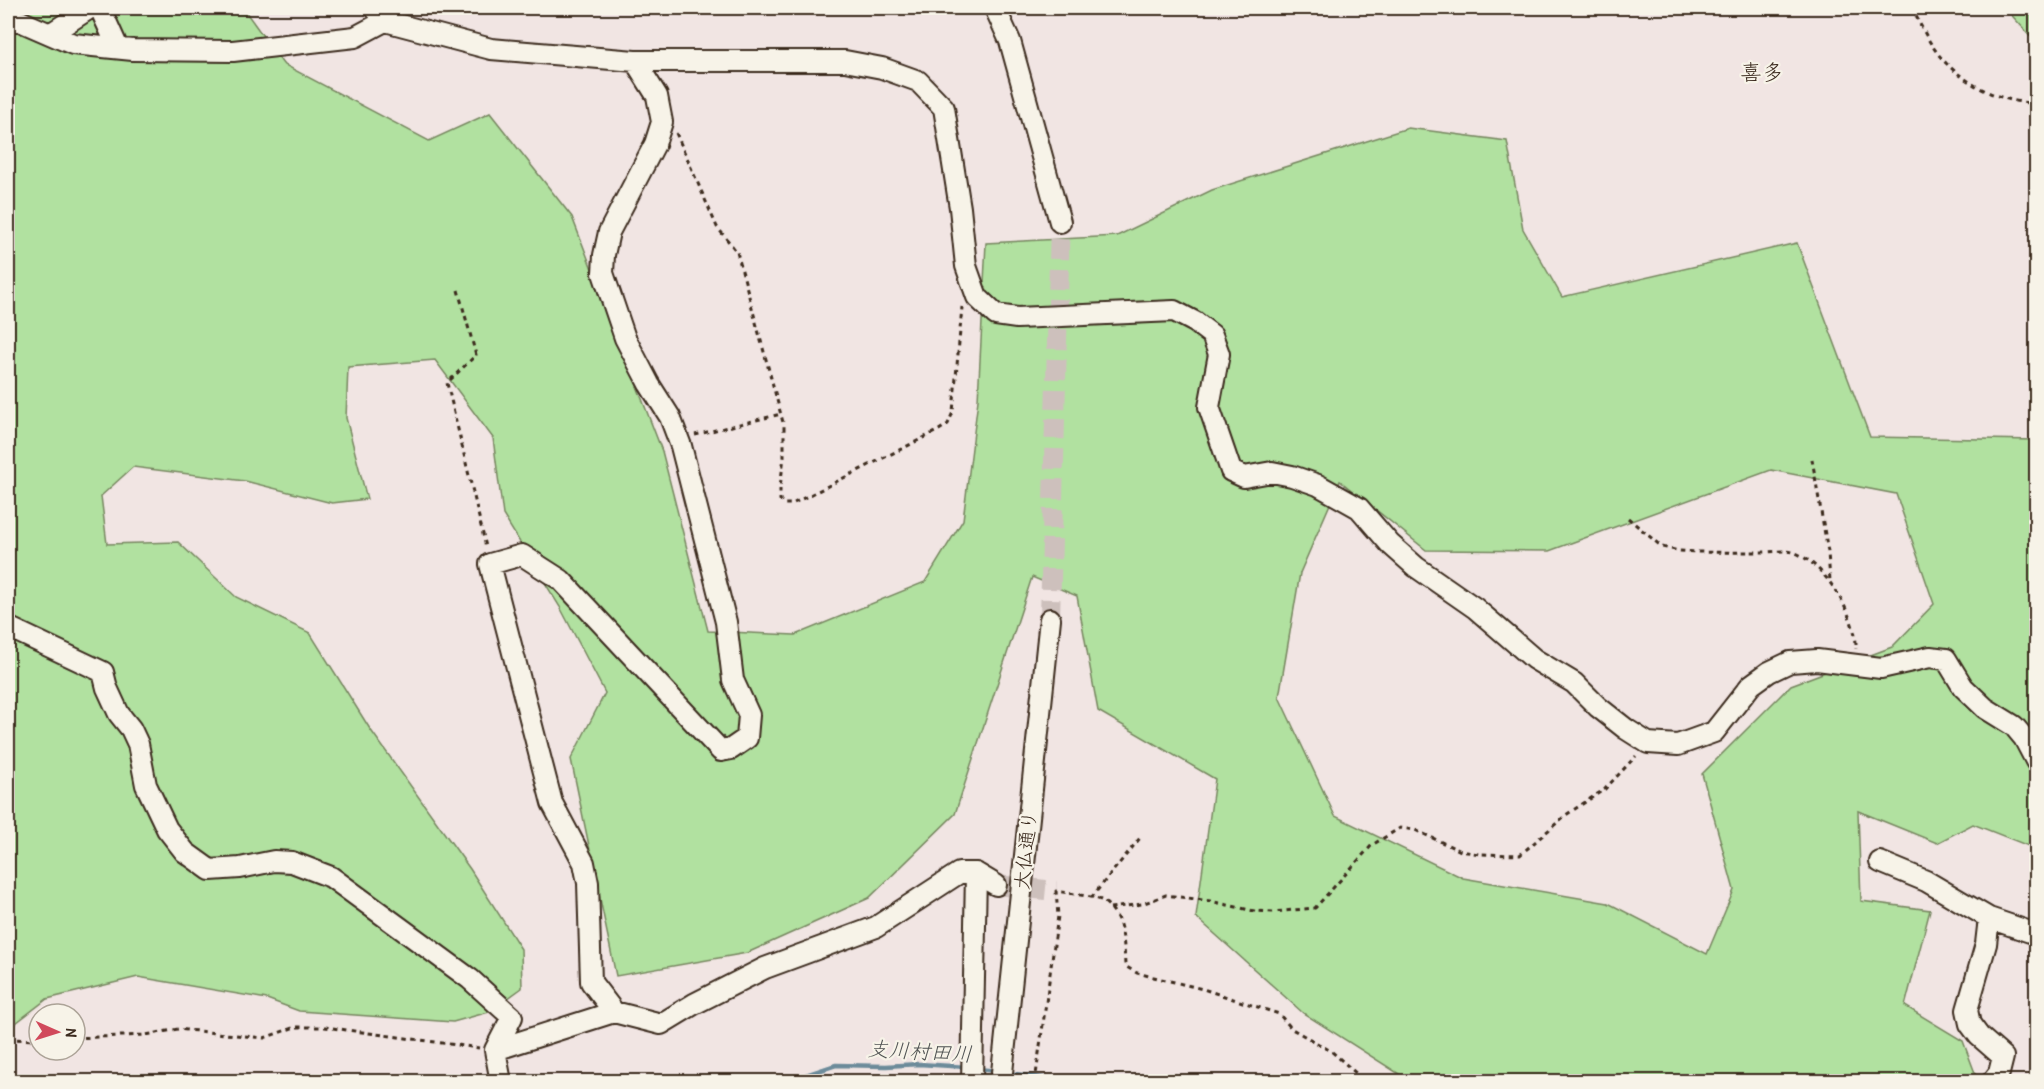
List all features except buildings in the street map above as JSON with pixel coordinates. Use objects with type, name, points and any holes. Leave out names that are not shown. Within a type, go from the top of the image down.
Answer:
[{"type":"street","points":[[50,34],[90,8]]},
{"type":"street","points":[[100,8],[118,48]]},
{"type":"street","points":[[995,8],[1010,41],[1060,222]]},
{"type":"street","points":[[13,17],[73,44],[133,50],[232,51],[355,37],[380,14],[491,49],[634,61],[845,61],[882,68],[918,81],[944,108],[960,208],[966,266],[977,297],[996,315],[1017,318],[1174,311],[1195,322],[1212,335],[1219,354],[1212,379],[1209,407],[1231,471],[1244,477],[1272,472],[1292,476],[1318,485],[1359,508],[1390,544],[1416,567],[1475,608],[1533,659],[1574,683],[1607,714],[1648,743],[1678,745],[1714,732],[1751,685],[1769,672],[1790,662],[1817,660],[1881,668],[1930,657],[1946,659],[1963,687],[1985,708],[2014,726],[2037,761]]},
{"type":"street","points":[[614,1012],[591,982],[588,884],[584,863],[552,803],[490,564],[522,555],[561,580],[721,751],[731,749],[747,738],[749,715],[733,680],[726,622],[679,440],[670,417],[649,384],[625,338],[603,273],[609,232],[655,144],[662,122],[657,96],[634,61]]},
{"type":"street","name":"大仏通り","points":[[1001,1082],[1050,620]]},
{"type":"street","points":[[8,627],[103,672],[107,688],[119,714],[131,729],[138,744],[146,785],[167,829],[184,852],[210,870],[240,868],[274,861],[292,862],[331,877],[470,979],[512,1017],[495,1050],[501,1082]]},
{"type":"street","points":[[1880,862],[1926,881],[1989,918],[2037,934]]},
{"type":"street","points":[[495,1050],[614,1012],[661,1024],[694,1004],[765,968],[876,927],[958,873],[976,873],[996,885]]},
{"type":"street","points":[[972,1082],[976,873]]},
{"type":"street","points":[[1989,918],[1986,944],[1967,1010],[1970,1024],[1979,1036],[2003,1057],[1999,1072],[1992,1082]]},
{"type":"path","points":[[1912,8],[1928,38],[1945,62],[1970,83],[2020,103],[2037,103]]},
{"type":"path","points":[[660,115],[671,123],[717,226],[737,252],[784,426],[780,500],[784,504],[792,504],[948,424],[953,412],[963,301]]},
{"type":"path","points":[[458,290],[476,355],[447,383],[490,564]]},
{"type":"path","points":[[679,440],[781,414]]},
{"type":"path","points":[[1812,459],[1828,552],[1830,583]]},
{"type":"path","points":[[1628,518],[1662,547],[1696,552],[1792,552],[1808,561],[1830,583],[1841,599],[1852,624],[1856,644],[1854,666]]},
{"type":"path","points":[[1110,908],[1142,904],[1166,895],[1210,901],[1254,911],[1273,912],[1315,908],[1372,845],[1400,828],[1415,830],[1461,851],[1520,855],[1566,815],[1605,789],[1648,743]]},
{"type":"path","points":[[1091,898],[1140,838]]},
{"type":"path","points":[[1035,1082],[1058,916],[1056,891],[1101,900],[1110,908],[1124,933],[1125,966],[1137,973],[1203,989],[1279,1014],[1292,1029],[1331,1051],[1366,1082]]},
{"type":"path","points":[[87,1037],[146,1035],[178,1029],[264,1038],[295,1028],[325,1027],[495,1050]]},
{"type":"path","points":[[8,1039],[27,1040]]},
{"type":"green space","points":[[8,8],[243,8],[283,64],[429,141],[490,113],[572,217],[662,451],[708,631],[795,635],[925,582],[963,520],[978,400],[986,243],[1117,236],[1212,190],[1408,128],[1507,141],[1523,229],[1562,297],[1797,243],[1870,437],[2036,440],[2036,849],[1973,824],[1937,843],[1858,811],[1861,901],[1930,910],[1905,1006],[1963,1041],[1978,1081],[1410,1081],[1303,1013],[1196,917],[1215,779],[1098,711],[1077,596],[1032,577],[955,814],[869,898],[747,953],[616,976],[571,759],[605,693],[560,607],[503,515],[493,438],[435,360],[348,367],[346,418],[367,499],[332,503],[245,481],[133,467],[101,496],[107,544],[178,542],[236,597],[310,633],[370,729],[470,869],[521,949],[522,988],[489,1012],[453,1022],[299,1011],[267,999],[138,977],[47,999],[43,1002],[27,1002],[27,1014],[8,1029]],"holes":[[[1771,470],[1896,494],[1934,604],[1892,647],[1791,685],[1702,774],[1734,890],[1707,954],[1608,903],[1463,878],[1335,816],[1279,697],[1300,573],[1340,481],[1426,550],[1549,551]]]},
{"type":"green space","points":[[2005,8],[2036,8],[2036,42]]},
{"type":"waterway","name":"支川村田川","points":[[771,1082],[800,1077],[836,1065],[919,1064],[967,1067]]},
{"type":"waterway","name":"支川村田川","points":[[978,1069],[997,1071]]},
{"type":"waterway","name":"支川村田川","points":[[1008,1073],[1069,1082]]},
{"type":"tunnel","points":[[1050,619],[1060,222]]},
{"type":"tunnel","points":[[996,885],[1056,891]]},
{"type":"district","name":"喜多","points":[[1762,72]]}]
